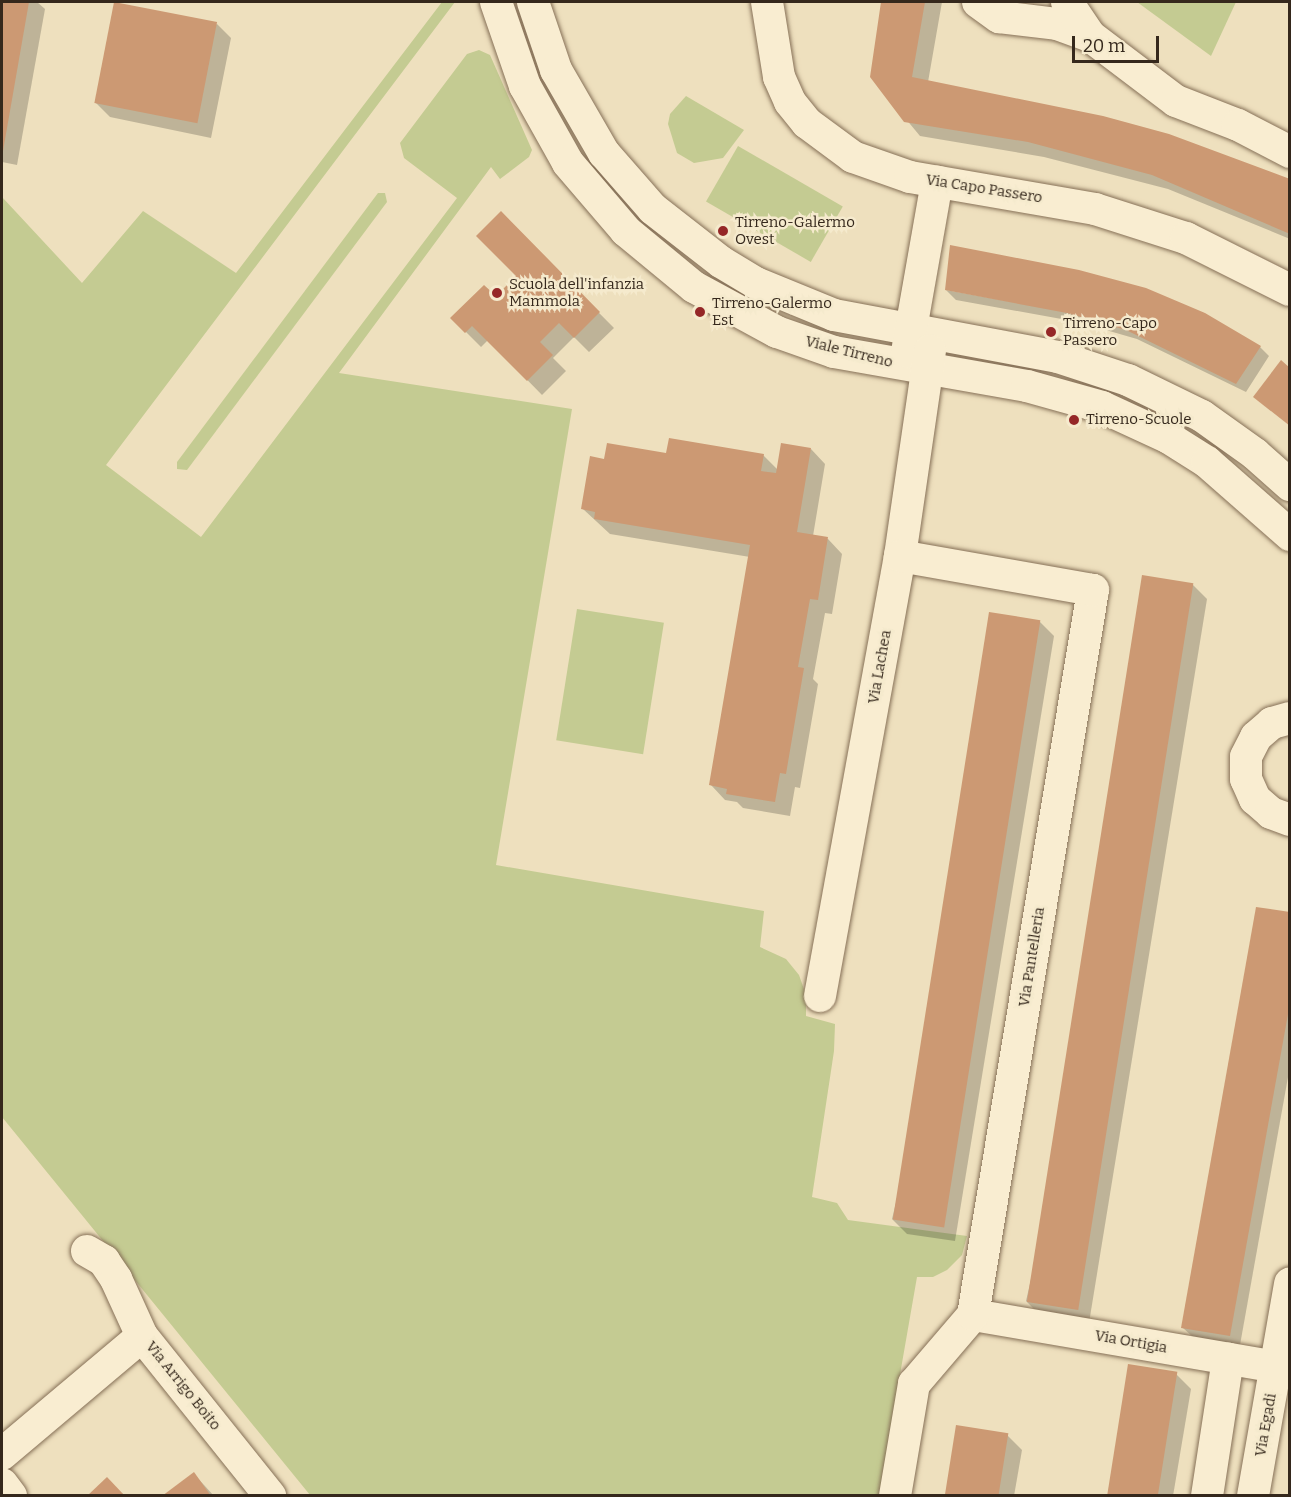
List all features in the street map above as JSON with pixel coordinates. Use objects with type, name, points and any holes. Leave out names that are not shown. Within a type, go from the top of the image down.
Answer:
[{"type":"street","name":"Viale Tirreno","points":[[496,2],[507,41],[545,126],[595,198],[640,244],[694,287],[777,332],[834,352],[1027,386],[1102,407],[1136,422],[1207,462],[1290,535]]},
{"type":"street","name":"Via Capo Passero","points":[[767,2],[779,77],[790,102],[807,123],[853,157],[879,169],[937,182],[1105,212],[1186,238],[1290,290]]},
{"type":"street","points":[[978,2],[999,17],[1057,24],[1090,36],[1176,101],[1238,125],[1290,152]]},
{"type":"street","points":[[1067,2],[1090,36]]},
{"type":"street","points":[[538,4],[556,69],[587,127],[625,178],[662,216],[721,262],[756,283],[834,315],[921,335],[1058,357],[1128,380],[1202,416],[1255,454],[1290,485]]},
{"type":"street","points":[[921,335],[937,182]]},
{"type":"street","name":"Via Lachea","points":[[820,996],[900,556],[916,368],[921,335]]},
{"type":"street","name":"Via Pantelleria","points":[[900,556],[1093,590],[973,1315]]},
{"type":"street","points":[[1290,717],[1272,723],[1256,737],[1246,757],[1246,778],[1255,799],[1271,813],[1290,820]]},
{"type":"street","points":[[87,1251],[104,1261],[116,1279],[142,1336]]},
{"type":"street","name":"Via Egadi","points":[[1253,1496],[1283,1368],[1290,1283]]},
{"type":"street","points":[[895,1496],[914,1384],[973,1315]]},
{"type":"street","name":"Via Ortigia","points":[[973,1315],[1283,1368]]},
{"type":"street","name":"Via Arrigo Boito","points":[[2,1454],[142,1336],[270,1496]]},
{"type":"street","points":[[1207,1496],[1228,1359]]},
{"type":"street","points":[[2,1484],[11,1496]]},
{"type":"green space","points":[[442,2],[455,2],[106,465],[201,537],[457,198],[404,158],[400,143],[467,54],[479,50],[490,55],[532,150],[529,157],[500,179],[491,167],[339,373],[572,409],[496,865],[764,911],[760,947],[786,959],[799,975],[806,995],[806,1016],[835,1024],[834,1051],[812,1197],[837,1203],[848,1220],[967,1236],[962,1255],[947,1270],[933,1277],[917,1277],[879,1495],[310,1495],[2,1117],[2,197],[82,283],[143,211],[236,273]]},
{"type":"green space","points":[[1137,2],[1236,2],[1211,56]]},
{"type":"green space","points":[[686,96],[744,130],[723,158],[694,163],[677,153],[668,124],[670,114]]},
{"type":"green space","points":[[738,146],[843,206],[811,262],[706,201]]},
{"type":"green space","points":[[378,193],[385,193],[387,202],[187,470],[177,469],[177,462]]},
{"type":"green space","points":[[577,609],[664,623],[643,754],[556,740]]},
{"type":"building","points":[[2,2],[29,2],[3,151],[2,150]]},
{"type":"building","points":[[114,2],[217,22],[197,123],[94,103]]},
{"type":"building","points":[[881,2],[925,2],[912,77],[1103,116],[1169,134],[1290,179],[1290,234],[1152,175],[1028,142],[904,122],[870,77]]},
{"type":"building","points":[[501,211],[600,312],[574,338],[559,323],[540,342],[553,355],[527,381],[472,326],[465,333],[450,318],[484,285],[496,296],[516,276],[476,236]]},
{"type":"building","points":[[950,245],[1079,270],[1146,288],[1205,313],[1261,346],[1236,384],[1126,330],[1067,313],[945,290]]},
{"type":"building","points":[[1281,360],[1290,368],[1290,426],[1253,397]]},
{"type":"building","points":[[669,438],[764,454],[761,471],[776,473],[781,443],[811,448],[797,532],[828,537],[818,600],[810,599],[798,667],[804,668],[786,774],[780,773],[775,802],[726,794],[727,789],[709,785],[750,545],[594,519],[595,512],[581,509],[590,456],[604,459],[607,443],[666,453]]},
{"type":"building","points":[[1142,575],[1193,583],[1078,1310],[1027,1302]]},
{"type":"building","points":[[989,612],[1040,620],[944,1228],[893,1219]]},
{"type":"building","points":[[1256,907],[1290,912],[1290,1003],[1230,1336],[1181,1328]]},
{"type":"building","points":[[1128,1364],[1177,1372],[1158,1496],[1107,1496]]},
{"type":"building","points":[[956,1425],[1008,1433],[998,1496],[945,1496]]},
{"type":"building","points":[[194,1472],[211,1496],[162,1496]]},
{"type":"building","points":[[107,1477],[125,1496],[87,1496]]},
{"type":"place","name":"Tirreno-Galermo Ovest","points":[[723,231]]},
{"type":"place","name":"Scuola dell'infanzia Mammola","points":[[497,293]]},
{"type":"place","name":"Tirreno-Galermo Est","points":[[700,312]]},
{"type":"place","name":"Tirreno-Capo Passero","points":[[1051,332]]},
{"type":"place","name":"Tirreno-Scuole","points":[[1074,420]]}]
